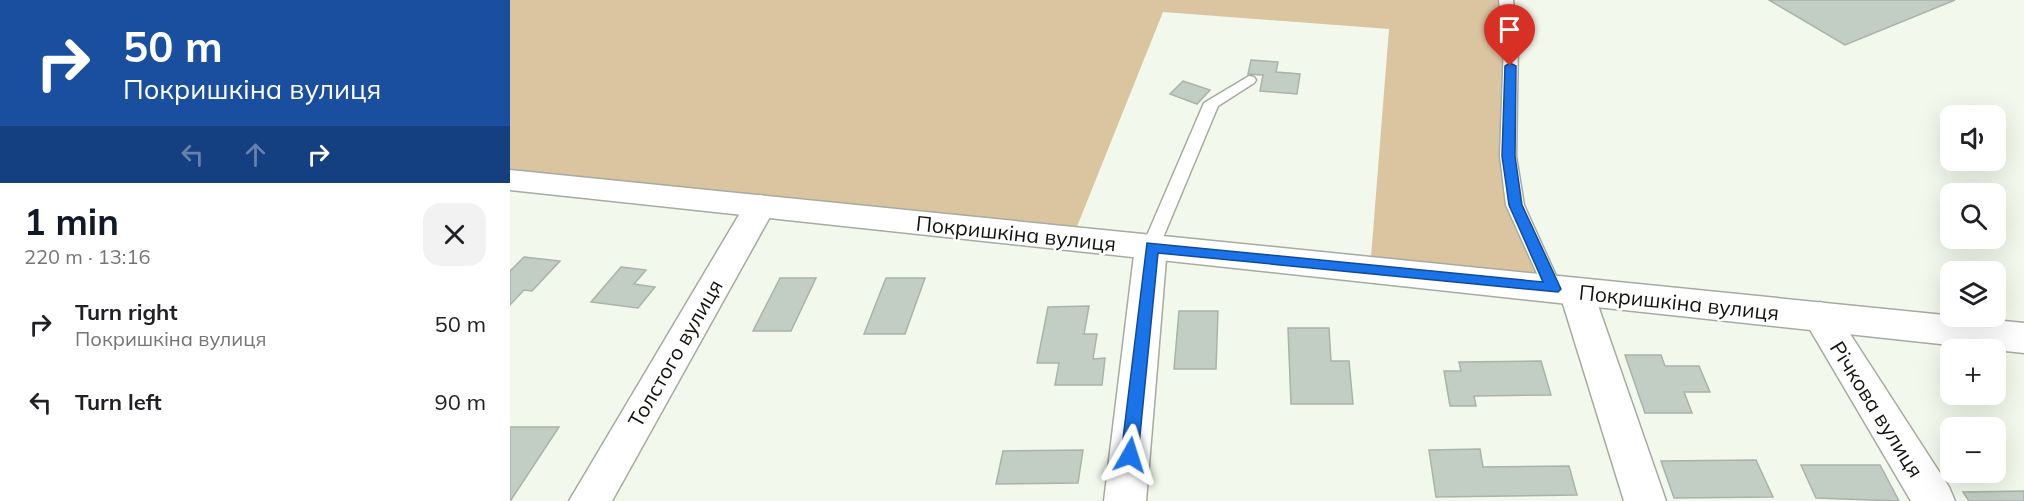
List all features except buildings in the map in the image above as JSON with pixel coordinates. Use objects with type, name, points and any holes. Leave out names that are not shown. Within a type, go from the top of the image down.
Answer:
[{"type":"street","name":"Покришкіна вулиця","points":[[510,180],[2024,338]]},
{"type":"street","name":"Толстого вулиця","points":[[590,501],[760,206]]},
{"type":"street","points":[[1125,501],[1151,247]]},
{"type":"street","points":[[1565,290],[1645,501]]},
{"type":"street","name":"Річкова вулиця","points":[[1820,316],[1934,501]]},
{"type":"lane","points":[[1506,0],[1510,44],[1508,156],[1515,205],[1565,290]]},
{"type":"lane","points":[[1151,247],[1212,103],[1249,80]]},
{"type":"shaded area","points":[[510,0],[1506,0],[1515,205],[1553,289],[1370,270],[1389,29],[1163,12],[1072,239],[510,180]]},
{"type":"route","points":[[1130,455],[1151,247],[1553,289],[1515,205],[1508,156],[1510,66]]}]
